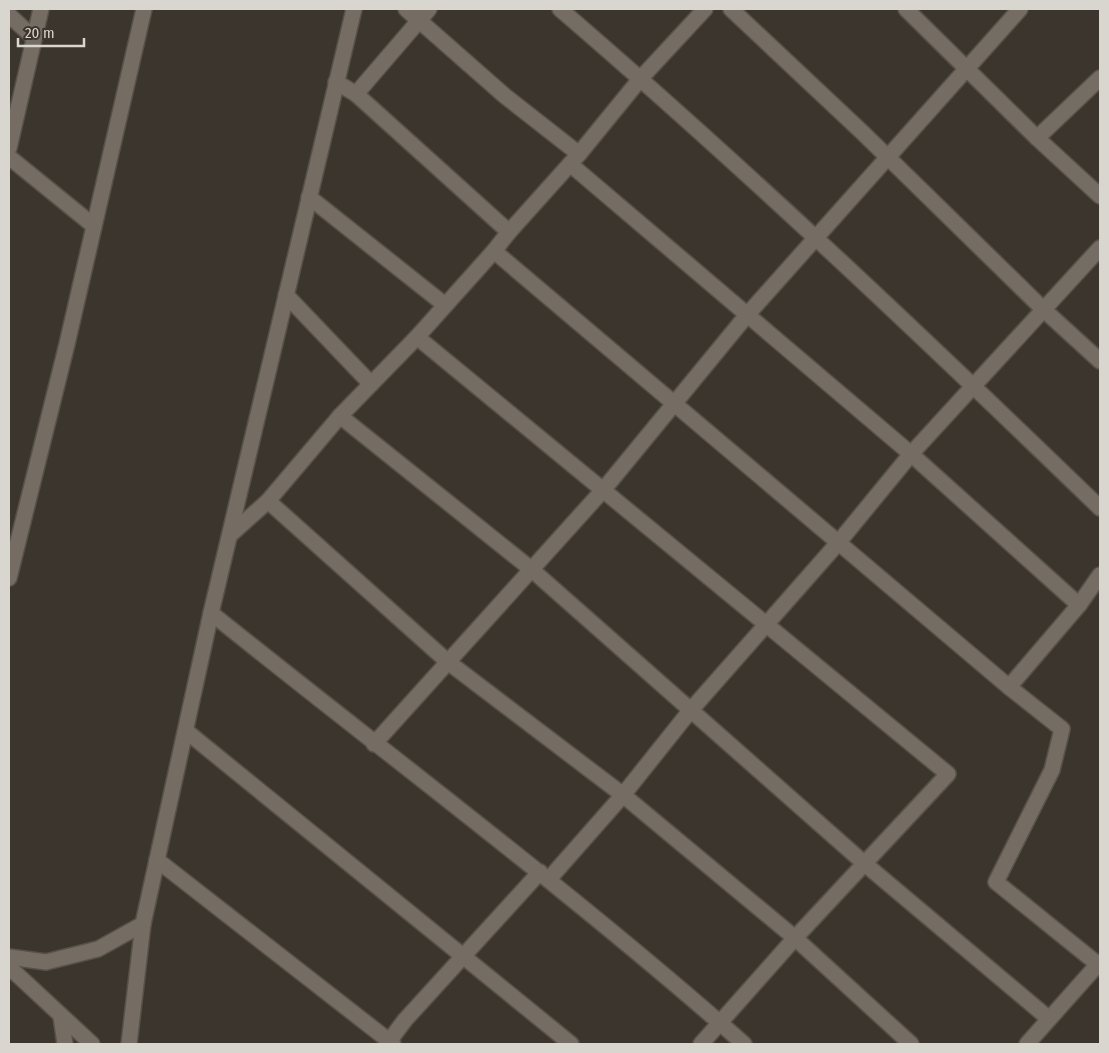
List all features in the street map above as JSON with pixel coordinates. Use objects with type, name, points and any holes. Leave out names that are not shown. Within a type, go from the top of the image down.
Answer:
[{"type":"street","points":[[9,148],[41,9]]},
{"type":"street","points":[[9,578],[144,9]]},
{"type":"street","points":[[129,1044],[143,924],[211,613],[354,9]]},
{"type":"street","points":[[406,9],[506,96],[747,315],[911,454],[1079,605]]},
{"type":"street","points":[[356,94],[430,9]]},
{"type":"street","points":[[560,9],[641,78],[816,238],[1100,508]]},
{"type":"street","points":[[230,535],[268,501],[340,416],[417,337],[444,304],[494,252],[641,78],[705,9]]},
{"type":"street","points":[[731,9],[1043,309],[1100,361]]},
{"type":"street","points":[[906,9],[1037,138],[1100,196]]},
{"type":"street","points":[[374,744],[604,489],[747,315],[1020,9]]},
{"type":"street","points":[[9,15],[34,38]]},
{"type":"street","points":[[1037,138],[1100,78]]},
{"type":"street","points":[[336,82],[356,94],[509,232]]},
{"type":"street","points":[[9,157],[94,226]]},
{"type":"street","points":[[309,197],[444,304]]},
{"type":"street","points":[[157,860],[390,1043],[405,1020],[463,956],[623,795],[690,711],[838,543],[911,454],[1100,248]]},
{"type":"street","points":[[494,252],[674,406],[1009,687],[1062,729],[1052,770],[996,882],[1100,964],[1048,1018],[1027,1044]]},
{"type":"street","points":[[286,296],[371,384]]},
{"type":"street","points":[[417,337],[604,489],[765,626],[948,774],[794,938],[701,1044]]},
{"type":"street","points":[[340,416],[531,569],[865,864],[1048,1018]]},
{"type":"street","points":[[268,501],[448,662],[623,795],[794,938],[911,1044]]},
{"type":"street","points":[[1009,687],[1079,605],[1100,575]]},
{"type":"street","points":[[211,613],[374,744],[544,875],[744,1044]]},
{"type":"street","points":[[186,731],[571,1044]]},
{"type":"street","points":[[9,957],[46,962],[98,949],[143,924]]},
{"type":"street","points":[[9,967],[92,1044]]},
{"type":"street","points":[[61,1017],[65,1044]]}]
